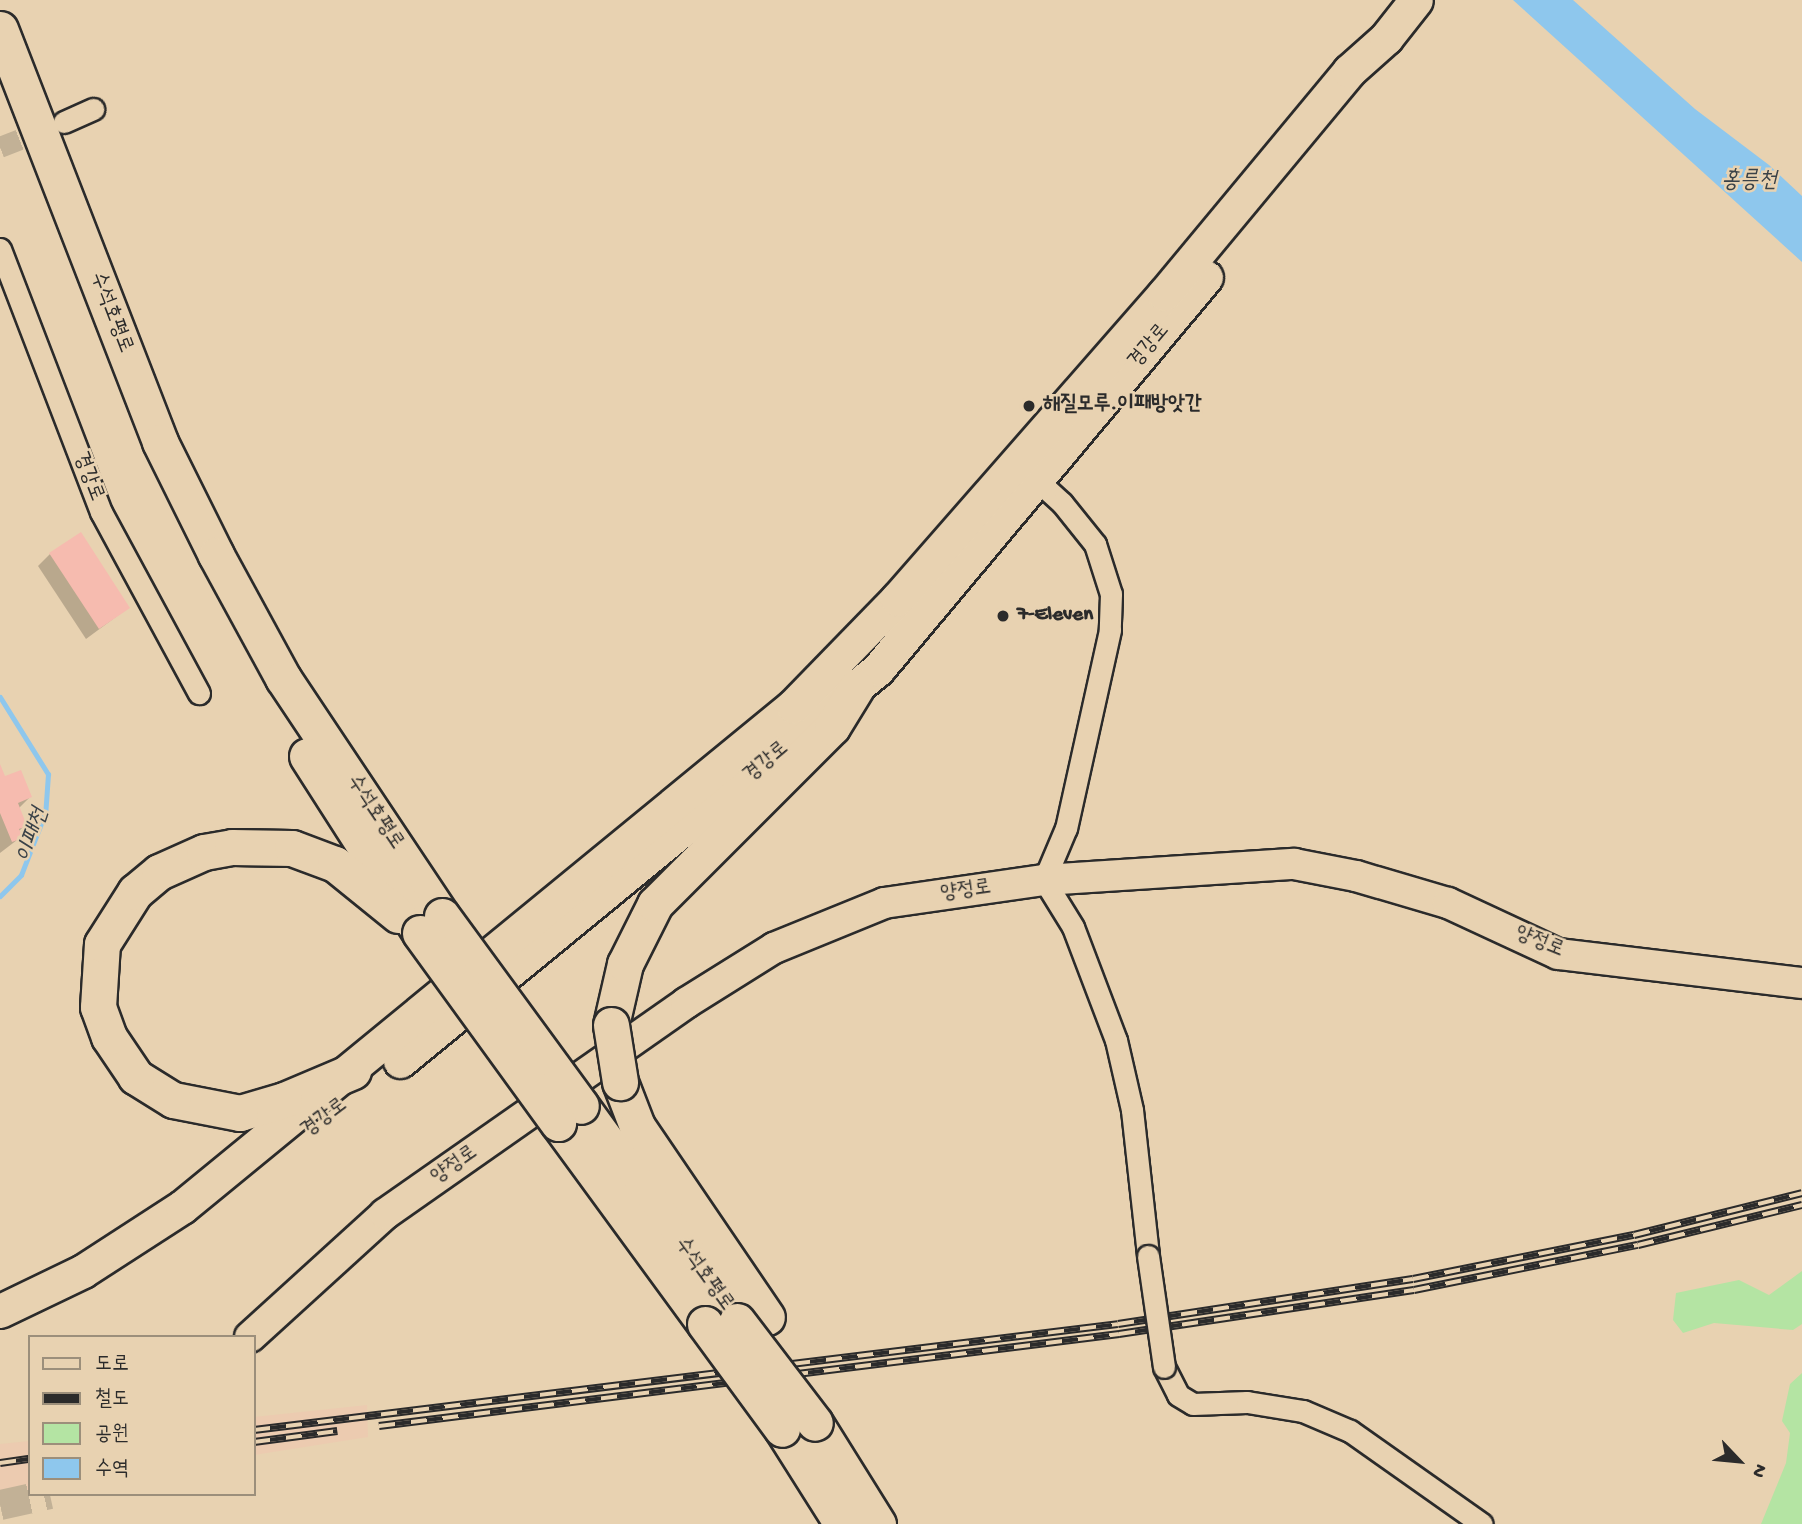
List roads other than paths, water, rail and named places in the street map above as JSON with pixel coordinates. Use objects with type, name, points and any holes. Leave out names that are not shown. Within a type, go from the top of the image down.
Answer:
[{"type":"highway","name":"수석호평로","points":[[0,29],[160,442],[210,544],[284,678],[431,925]]},
{"type":"highway","name":"수석호평로","points":[[0,92],[83,310],[188,549],[270,698],[569,1115],[815,1423],[838,1487],[842,1524]]},
{"type":"highway","points":[[736,1321],[637,1126],[620,1082],[611,1026],[625,964],[655,904],[832,727],[856,688]]},
{"type":"highway","points":[[353,1071],[284,1100],[240,1113],[173,1100],[136,1077],[109,1037],[98,1007],[102,944],[135,891],[159,872],[204,852],[268,845],[292,848],[335,864],[431,925]]},
{"type":"highway","name":"수석호평로","points":[[736,1321],[838,1487],[878,1524]]},
{"type":"main road","name":"경강로","points":[[0,1332],[128,1265],[222,1198],[396,1065],[856,688],[1349,71],[1386,38],[1416,0]]},
{"type":"main road","name":"경강로","points":[[0,1311],[83,1271],[182,1207],[353,1071],[793,706],[1027,472]]},
{"type":"main road","name":"양정로","points":[[252,1335],[385,1214],[686,1003],[774,948],[884,903],[1044,880],[1294,864],[1356,876],[1448,903],[1558,954],[1802,983]]},
{"type":"street","points":[[64,122],[93,109]]},
{"type":"street","name":"경강로","points":[[0,248],[101,512],[199,693]]},
{"type":"street","points":[[1027,472],[1095,544],[1111,594],[1110,630],[1066,828],[1044,880],[1073,927],[1116,1040],[1132,1110],[1148,1256],[1164,1367],[1178,1395],[1193,1404],[1247,1402],[1292,1409],[1350,1431],[1482,1524]]},
{"type":"water","name":"홍릉천","points":[[1513,0],[1573,0],[1695,109],[1769,165],[1802,196],[1802,262]]},
{"type":"waterway","name":"이패천","points":[[0,697],[48,774],[45,813],[21,875],[0,896]]},
{"type":"tunnel","points":[[0,147],[49,128]]},
{"type":"tunnel","points":[[0,1505],[41,1496]]},
{"type":"railway","points":[[256,1430],[1118,1324],[1413,1279],[1634,1235],[1802,1193]]},
{"type":"railway","points":[[379,1426],[1119,1334],[1414,1290],[1638,1245],[1802,1205]]},
{"type":"railway","points":[[256,1442],[337,1431]]},
{"type":"railway","points":[[0,1463],[28,1459]]},
{"type":"place","name":"해질모루.이패방앗간","points":[[1029,406]]},
{"type":"place","name":"7-Eleven","points":[[1003,616]]}]
